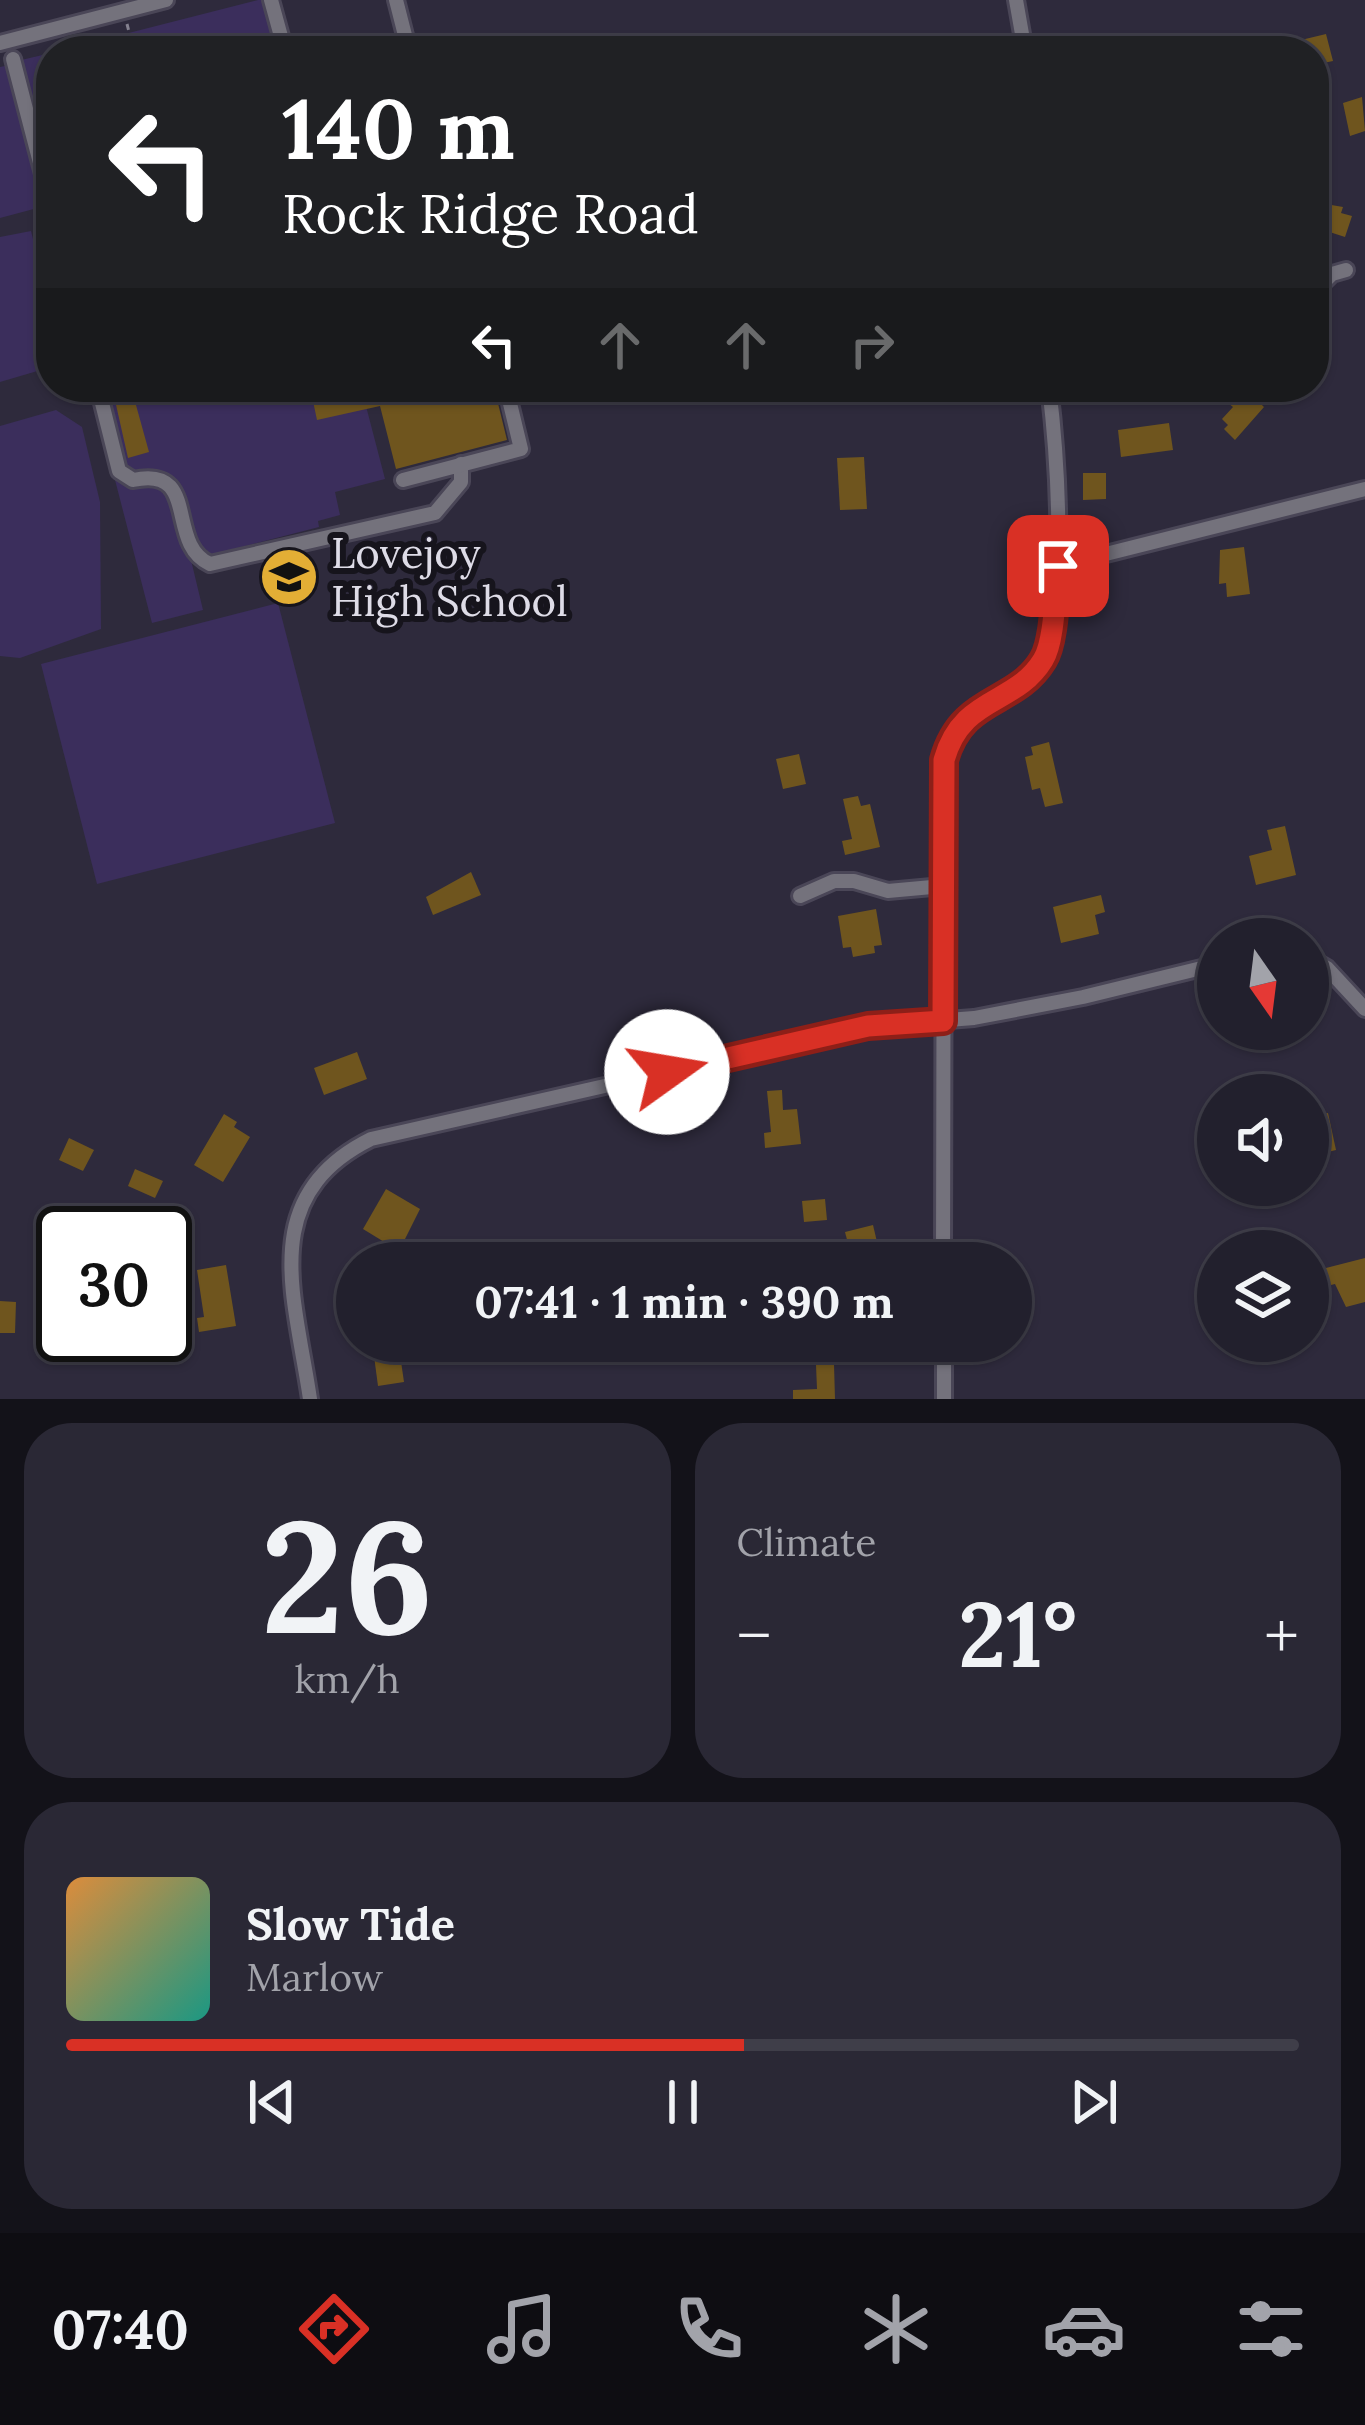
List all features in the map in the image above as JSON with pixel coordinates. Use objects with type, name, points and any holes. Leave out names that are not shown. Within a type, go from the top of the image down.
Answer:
[{"type":"street","points":[[0,43],[166,0]]},
{"type":"street","points":[[272,0],[281,36]]},
{"type":"street","points":[[396,0],[405,36]]},
{"type":"street","points":[[1016,0],[1022,36]]},
{"type":"street","points":[[13,58],[36,147]]},
{"type":"street","points":[[1329,277],[1346,270]]},
{"type":"street","points":[[102,402],[119,471],[134,480],[153,476],[166,481],[176,495],[190,550],[210,564],[434,513],[460,482],[461,464]]},
{"type":"street","points":[[403,479],[521,448],[510,402]]},
{"type":"street","points":[[944,1242],[944,760],[950,740],[968,715],[1032,675],[1046,655],[1058,566],[1053,402]]},
{"type":"street","points":[[1058,566],[1365,489]]},
{"type":"street","points":[[800,896],[834,880],[854,880],[888,891],[943,886]]},
{"type":"street","points":[[310,1399],[292,1249],[305,1196],[340,1155],[393,1133],[868,1026],[943,1021],[1083,997],[1197,969]]},
{"type":"street","points":[[1329,970],[1365,1009]]},
{"type":"street","points":[[944,1362],[944,1399]]},
{"type":"path","points":[[124,11],[130,36]]},
{"type":"shaded area","points":[[262,0],[271,36],[117,36]]},
{"type":"shaded area","points":[[36,57],[36,135],[17,61]]},
{"type":"shaded area","points":[[10,65],[36,170],[36,208],[0,218],[0,67]]},
{"type":"shaded area","points":[[31,231],[36,251],[36,371],[0,382],[0,237]]},
{"type":"shaded area","points":[[95,402],[365,402],[385,479],[335,492],[340,515],[318,521],[319,527],[191,560],[203,610],[152,623]]},
{"type":"shaded area","points":[[56,410],[82,427],[100,502],[101,629],[20,658],[0,656],[0,426]]},
{"type":"shaded area","points":[[278,603],[335,823],[97,884],[41,664]]},
{"type":"building","points":[[1362,97],[1365,131],[1350,136],[1343,103]]},
{"type":"building","points":[[1329,205],[1343,207],[1341,213],[1352,216],[1345,237],[1329,232]]},
{"type":"building","points":[[115,402],[135,402],[149,452],[128,458]]},
{"type":"building","points":[[313,402],[498,402],[507,440],[396,469],[380,406],[317,420]]},
{"type":"building","points":[[1259,402],[1264,407],[1235,440],[1222,419],[1233,407],[1228,403]]},
{"type":"building","points":[[1169,423],[1173,450],[1121,457],[1118,430]]},
{"type":"building","points":[[864,457],[867,509],[840,510],[837,458]]},
{"type":"building","points":[[1083,473],[1106,473],[1106,499],[1083,500]]},
{"type":"building","points":[[1244,547],[1250,594],[1227,597],[1226,583],[1219,584],[1220,550]]},
{"type":"building","points":[[1049,742],[1063,803],[1045,807],[1040,788],[1032,790],[1025,757],[1033,755],[1031,747]]},
{"type":"building","points":[[799,754],[806,784],[783,789],[776,759]]},
{"type":"building","points":[[858,796],[861,806],[870,804],[880,847],[845,855],[842,841],[852,839],[843,799]]},
{"type":"building","points":[[1285,826],[1296,875],[1256,885],[1249,856],[1272,850],[1267,830]]},
{"type":"building","points":[[471,872],[481,895],[433,915],[426,897]]},
{"type":"building","points":[[1101,895],[1105,912],[1095,915],[1099,934],[1061,943],[1053,907]]},
{"type":"building","points":[[876,909],[882,945],[874,946],[875,953],[853,957],[851,947],[843,948],[838,916]]},
{"type":"building","points":[[357,1052],[367,1079],[324,1095],[314,1068]]},
{"type":"building","points":[[782,1090],[783,1110],[797,1109],[801,1144],[765,1148],[764,1133],[771,1132],[767,1091]]},
{"type":"building","points":[[224,1114],[250,1137],[223,1182],[194,1165]]},
{"type":"building","points":[[1329,1118],[1336,1150],[1329,1152]]},
{"type":"building","points":[[69,1138],[94,1150],[83,1171],[59,1160]]},
{"type":"building","points":[[135,1169],[163,1181],[155,1198],[128,1186]]},
{"type":"building","points":[[386,1189],[420,1209],[404,1242],[384,1242],[363,1229]]},
{"type":"building","points":[[825,1199],[827,1220],[804,1222],[802,1201]]},
{"type":"building","points":[[873,1225],[877,1242],[848,1242],[845,1232]]},
{"type":"building","points":[[1365,1258],[1365,1302],[1346,1307],[1335,1284],[1329,1286],[1329,1267]]},
{"type":"building","points":[[226,1265],[236,1326],[199,1332],[197,1318],[204,1317],[197,1270]]},
{"type":"building","points":[[0,1301],[16,1302],[15,1333],[0,1333]]},
{"type":"building","points":[[375,1362],[401,1362],[404,1382],[378,1386]]},
{"type":"building","points":[[834,1364],[835,1399],[793,1399],[793,1390],[817,1389],[816,1365]]},
{"type":"place","name":"Lovejoy High School","points":[[289,577]]},
{"type":"route","points":[[667,1072],[868,1026],[943,1021],[944,760],[950,740],[968,715],[1032,675],[1046,655],[1058,566]]}]
